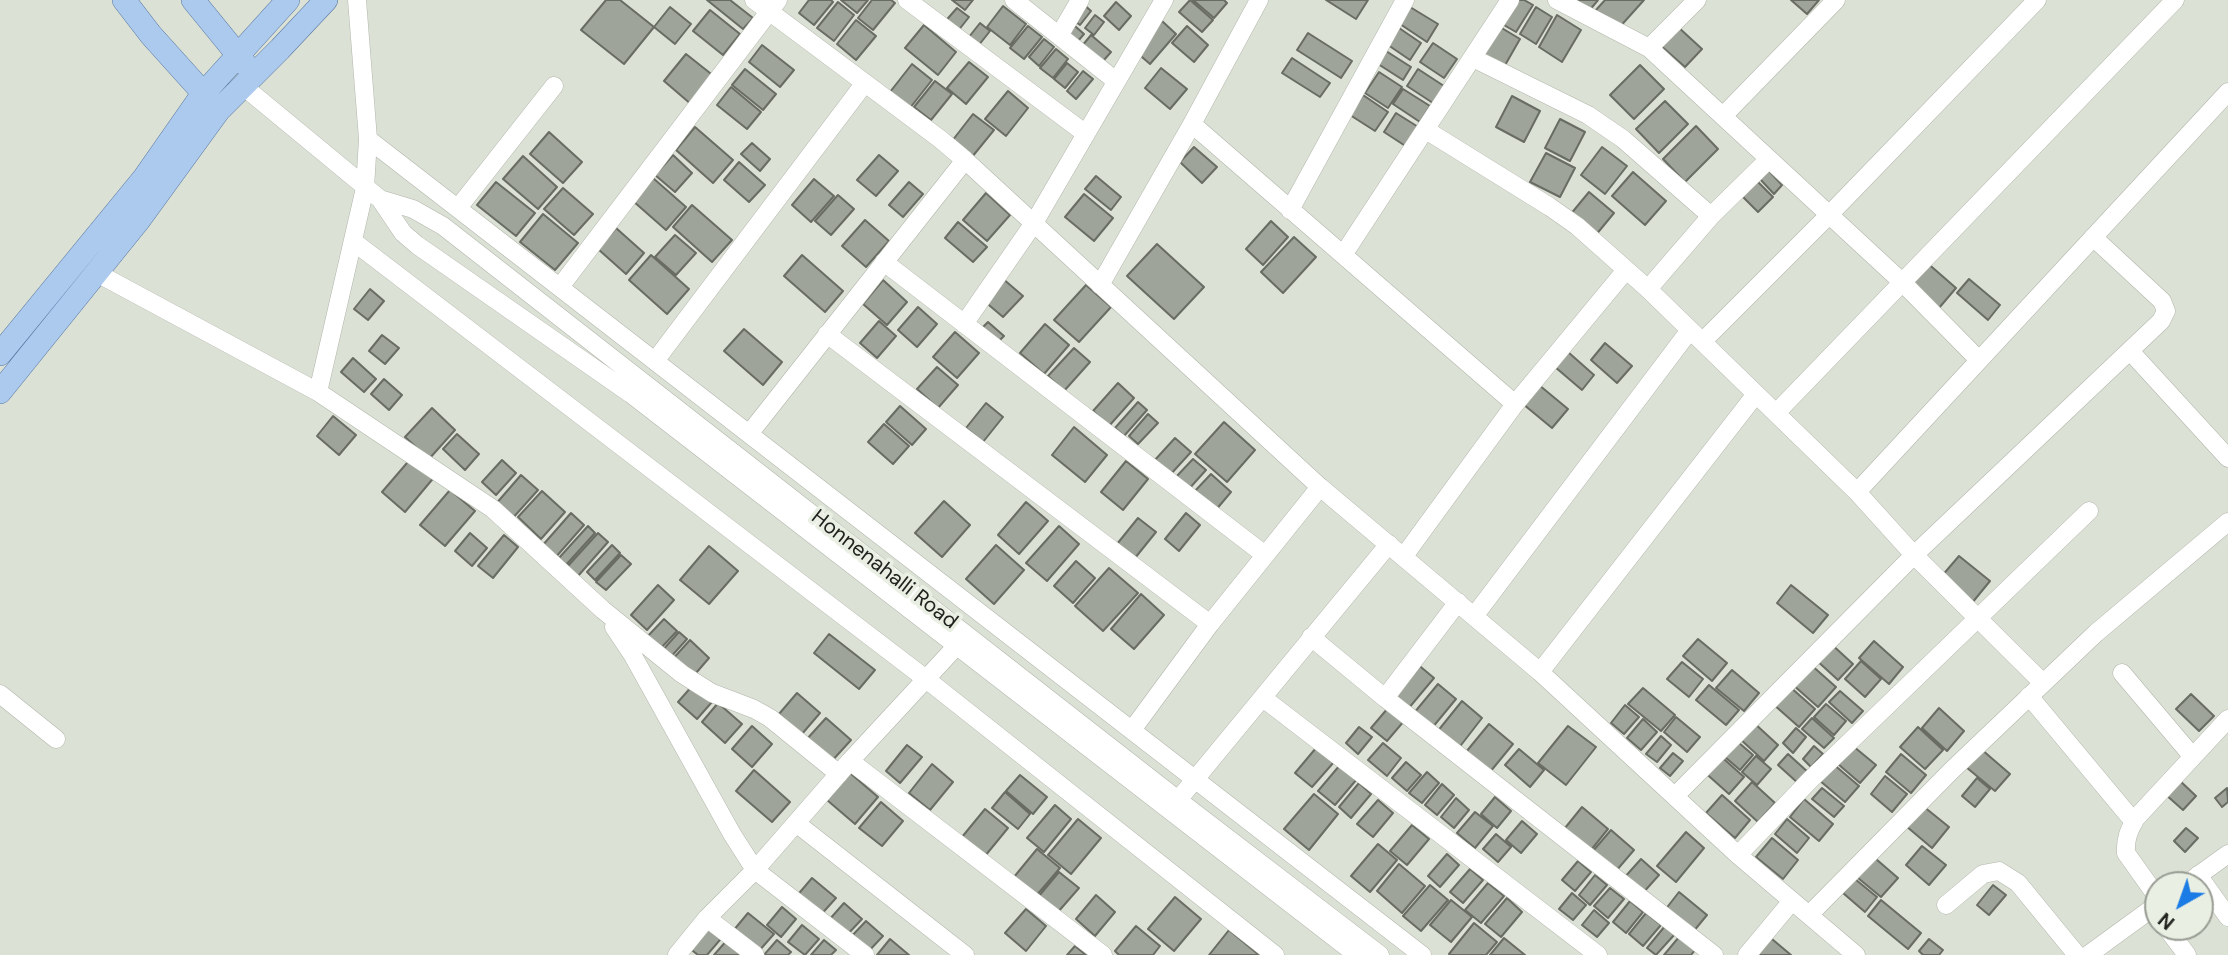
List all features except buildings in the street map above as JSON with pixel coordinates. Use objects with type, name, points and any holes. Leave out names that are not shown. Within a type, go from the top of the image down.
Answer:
[{"type":"main road","points":[[124,0],[210,102]]},
{"type":"main road","points":[[193,0],[237,56],[249,80]]},
{"type":"main road","points":[[0,392],[139,220],[237,56],[288,0]]},
{"type":"main road","points":[[0,354],[210,102],[249,80],[326,0]]},
{"type":"street","points":[[318,392],[365,188],[368,139],[357,0]]},
{"type":"street","points":[[754,0],[774,6],[864,84],[965,160],[1320,487],[1540,671],[1738,855],[1856,955]]},
{"type":"street","points":[[907,0],[1086,134]]},
{"type":"street","points":[[1014,0],[1116,81]]},
{"type":"street","points":[[1059,36],[1080,0]]},
{"type":"street","points":[[964,324],[1034,223],[1164,0]]},
{"type":"street","points":[[1100,285],[1259,0]]},
{"type":"street","points":[[1290,209],[1405,0]]},
{"type":"street","points":[[1343,256],[1510,0]]},
{"type":"street","points":[[1557,0],[1649,48],[1902,282],[1979,360]]},
{"type":"street","points":[[1649,48],[1698,0]]},
{"type":"street","points":[[1723,116],[1836,0]]},
{"type":"street","points":[[1475,615],[1696,336],[1829,215],[2037,0]]},
{"type":"street","points":[[1777,412],[2175,0]]},
{"type":"street","points":[[560,287],[774,6]]},
{"type":"street","points":[[1473,58],[1588,115],[1623,139],[1711,216]]},
{"type":"street","name":"Honnenahalli Road","points":[[249,80],[365,188],[380,199],[413,209],[443,226],[1357,955]]},
{"type":"street","points":[[655,361],[864,84]]},
{"type":"street","points":[[458,208],[554,86]]},
{"type":"street","points":[[1857,492],[2228,92]]},
{"type":"street","points":[[1192,124],[1515,404]]},
{"type":"street","points":[[1426,130],[1577,226],[1648,289],[1777,412],[1857,492],[1914,555],[2043,683]]},
{"type":"street","points":[[368,139],[1422,955]]},
{"type":"street","points":[[1648,289],[1711,216],[1769,159]]},
{"type":"street","points":[[749,434],[965,160]]},
{"type":"street","name":"Honnenahalli Road","points":[[380,199],[403,233],[417,245],[631,394],[1178,800],[1380,955]]},
{"type":"street","points":[[1675,796],[1914,555],[2161,321],[2166,311],[2162,301],[2093,237]]},
{"type":"street","points":[[354,242],[926,679],[1275,955]]},
{"type":"street","points":[[884,262],[1265,555]]},
{"type":"street","points":[[1404,556],[1515,404],[1626,270]]},
{"type":"street","points":[[95,272],[318,392],[493,509],[603,610],[688,678],[712,693],[770,718],[845,767],[1103,955]]},
{"type":"street","points":[[827,334],[1210,624]]},
{"type":"street","points":[[2130,351],[2228,458]]},
{"type":"street","points":[[1540,671],[1756,394]]},
{"type":"street","points":[[1132,730],[1210,624],[1320,487]]},
{"type":"street","points":[[1738,855],[1810,780],[2089,511]]},
{"type":"street","points":[[1809,915],[1952,770],[2096,633],[2228,522]]},
{"type":"street","points":[[1178,800],[1389,544]]},
{"type":"street","points":[[1385,698],[1458,602]]},
{"type":"street","points":[[603,610],[632,654],[732,834],[755,870],[864,955]]},
{"type":"street","points":[[1311,637],[1714,955]]},
{"type":"street","points":[[677,955],[707,918],[755,870],[962,640]]},
{"type":"street","points":[[2122,673],[2193,757]]},
{"type":"street","points":[[0,694],[56,739]]},
{"type":"street","points":[[2029,696],[2134,822]]},
{"type":"street","points":[[1263,698],[1598,955]]},
{"type":"street","points":[[2144,884],[2126,853],[2129,829],[2228,719]]},
{"type":"street","points":[[796,823],[965,955]]},
{"type":"street","points":[[2204,871],[2228,854]]},
{"type":"street","points":[[1946,905],[1983,874],[1999,872],[2018,883],[2077,955]]},
{"type":"street","points":[[1747,955],[1792,901]]},
{"type":"street","points":[[2214,903],[2228,917]]},
{"type":"street","points":[[2088,955],[2144,915]]},
{"type":"street","points":[[707,918],[755,955]]}]
